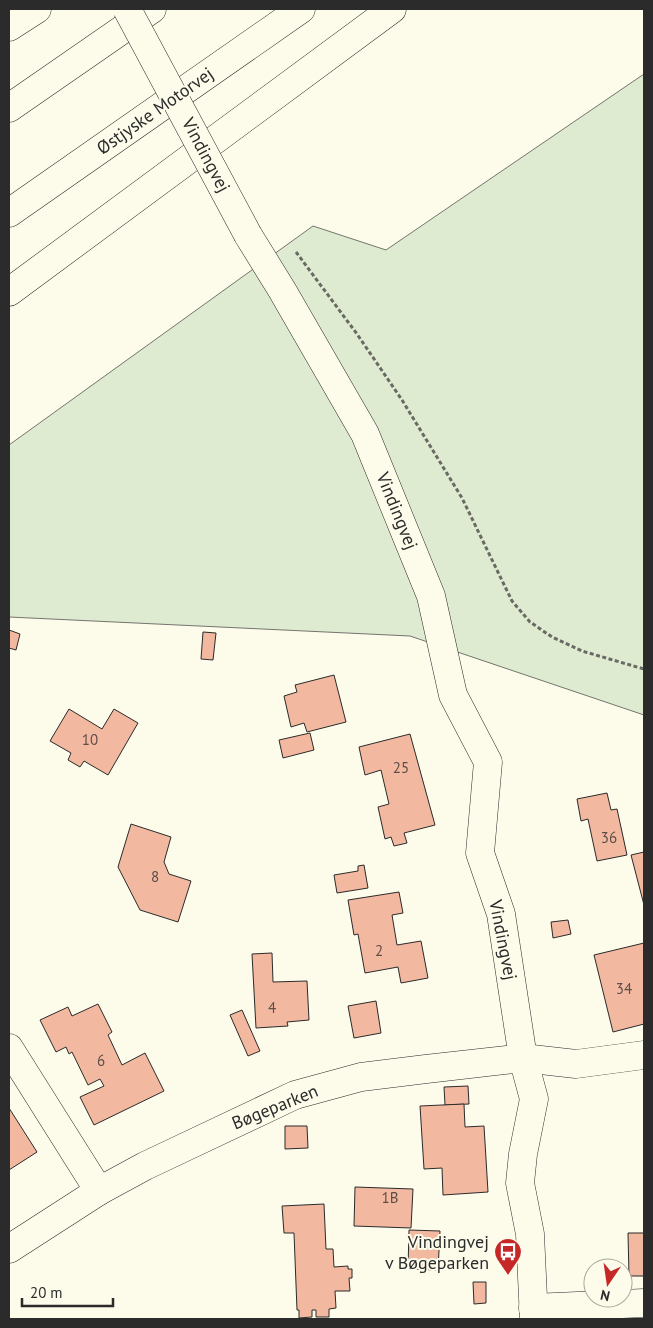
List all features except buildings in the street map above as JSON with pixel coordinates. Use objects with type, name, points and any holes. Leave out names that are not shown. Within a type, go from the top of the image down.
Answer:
[{"type":"main road","points":[[9,27],[37,9]]},
{"type":"main road","name":"Vindingvej","points":[[127,9],[248,235],[365,434],[432,596],[453,695],[488,762],[480,853],[501,914],[523,1058],[534,1100],[523,1154],[520,1183],[530,1234],[534,1314],[644,1303]]},
{"type":"main road","points":[[9,108],[152,9]]},
{"type":"main road","name":"Østjyske Motorvej","points":[[9,213],[301,9]]},
{"type":"main road","points":[[9,292],[392,9]]},
{"type":"main road","points":[[9,1048],[99,1192]]},
{"type":"main road","points":[[523,1058],[576,1064],[644,1055]]},
{"type":"main road","name":"Bøgeparken","points":[[9,1249],[99,1192],[154,1162],[295,1095],[361,1077],[523,1058]]},
{"type":"path","points":[[295,251],[357,334],[402,400],[462,498],[512,601],[530,622],[552,637],[582,651],[644,669]]},
{"type":"green space","points":[[644,74],[644,715],[410,636],[9,617],[9,445],[313,226],[386,250]]},
{"type":"place","name":"Vindingvej v Bøgeparken","points":[[508,1276]]}]
